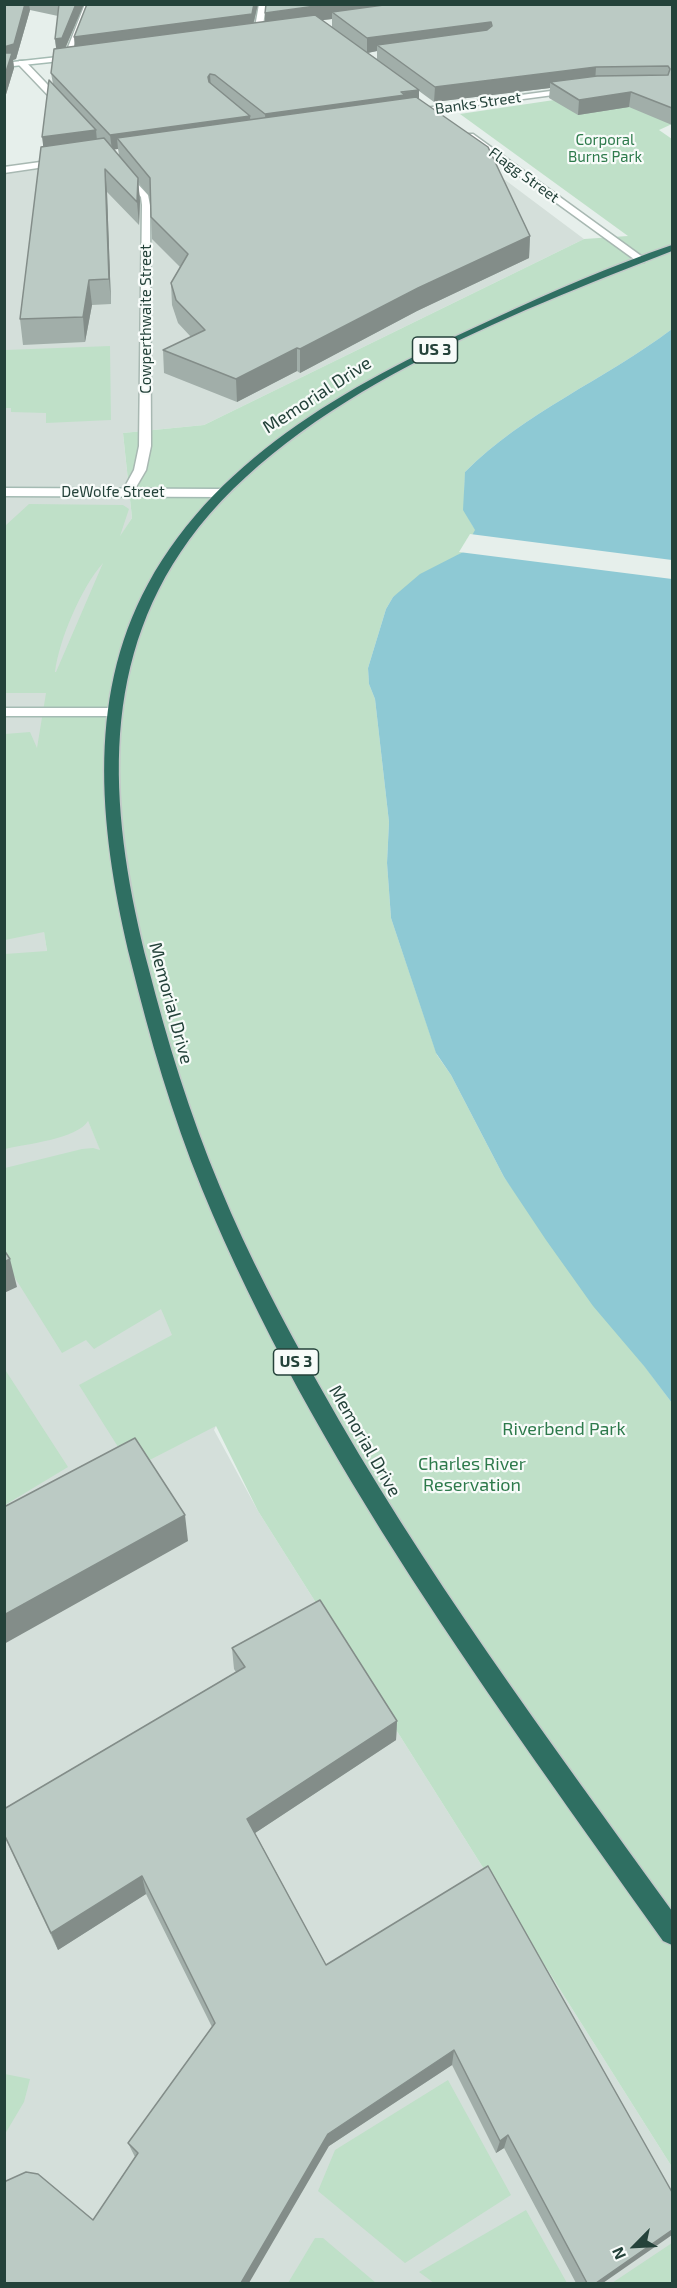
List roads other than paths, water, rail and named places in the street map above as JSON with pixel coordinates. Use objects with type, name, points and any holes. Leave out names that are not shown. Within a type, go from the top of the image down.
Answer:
[{"type":"highway","name":"Memorial Drive","points":[[672,248],[490,324],[360,390],[288,436],[221,493],[180,543],[154,584],[127,646],[115,693],[110,763],[114,832],[136,961],[170,1078],[239,1250],[318,1402],[406,1550],[490,1675],[672,1932]]},
{"type":"street","points":[[66,58],[89,4]]},
{"type":"street","points":[[258,33],[262,4]]},
{"type":"street","points":[[247,35],[268,32]]},
{"type":"street","points":[[4,65],[89,55]]},
{"type":"street","points":[[22,63],[73,117]]},
{"type":"street","name":"Banks Street","points":[[405,113],[584,88]]},
{"type":"street","points":[[423,102],[445,118]]},
{"type":"street","name":"Flagg Street","points":[[462,130],[641,260]]},
{"type":"street","points":[[4,170],[70,161]]},
{"type":"street","name":"Cowperthwaite Street","points":[[114,161],[145,197],[146,205],[145,446],[140,470],[128,492]]},
{"type":"street","name":"DeWolfe Street","points":[[4,492],[221,493]]},
{"type":"street","points":[[4,712],[113,712]]},
{"type":"water","points":[[672,329],[672,1403],[593,1306],[546,1240],[504,1177],[451,1075],[436,1053],[391,918],[387,863],[389,822],[375,699],[369,684],[368,668],[386,609],[393,597],[420,574],[463,552],[475,530],[463,510],[465,472],[488,451],[539,414]]},
{"type":"park label","name":"Corporal Burns Park","points":[[605,148]]},
{"type":"park label","name":"Riverbend Park","points":[[564,1429]]},
{"type":"park label","name":"Charles River Reservation","points":[[472,1474]]}]
